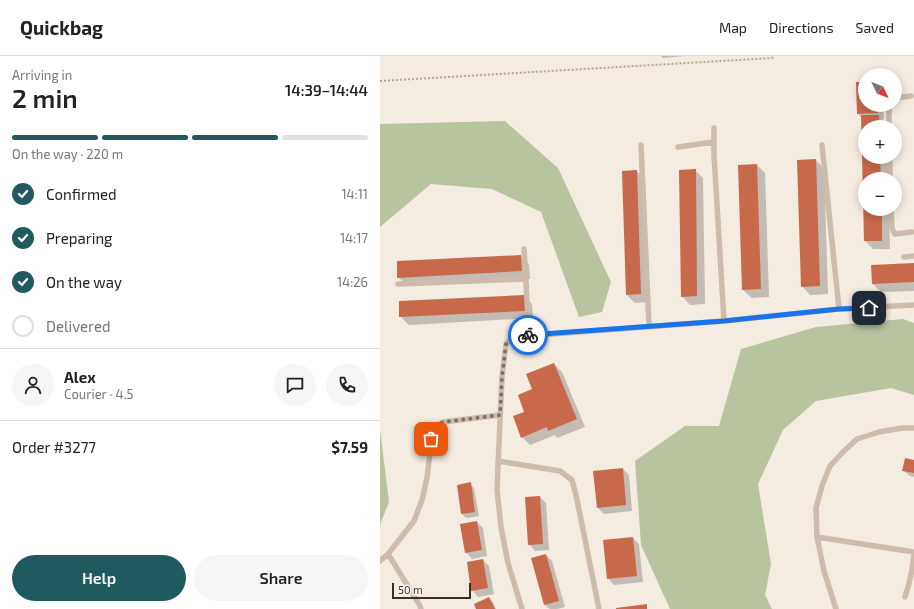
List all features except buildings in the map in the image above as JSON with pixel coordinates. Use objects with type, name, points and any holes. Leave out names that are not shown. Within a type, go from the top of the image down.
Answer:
[{"type":"lane","points":[[902,97],[911,96]]},
{"type":"lane","points":[[714,128],[724,321]]},
{"type":"lane","points":[[678,147],[714,142]]},
{"type":"lane","points":[[641,145],[649,326]]},
{"type":"lane","points":[[822,145],[839,309]]},
{"type":"lane","points":[[891,216],[892,229],[895,234],[912,232]]},
{"type":"lane","points":[[524,250],[529,335]]},
{"type":"lane","points":[[904,257],[914,256]]},
{"type":"lane","points":[[398,284],[525,279]]},
{"type":"lane","points":[[522,609],[508,563],[501,527],[497,489],[502,377],[506,344],[513,337],[724,321],[839,309],[914,305]]},
{"type":"lane","points":[[380,561],[388,554],[414,521],[422,500],[427,478],[433,428],[443,422],[500,415]]},
{"type":"lane","points":[[836,609],[824,571],[817,537],[816,508],[822,486],[830,466],[842,452],[857,439],[879,432],[902,428],[914,428]]},
{"type":"lane","points":[[498,461],[560,471],[572,480],[599,609]]},
{"type":"lane","points":[[817,537],[914,553],[913,566],[905,597]]},
{"type":"lane","points":[[388,554],[421,609]]},
{"type":"path","points":[[380,81],[772,58],[774,56]]},
{"type":"green space","points":[[505,121],[558,168],[611,282],[602,312],[579,317],[541,212],[492,189],[431,184],[380,227],[380,124]]},
{"type":"green space","points":[[903,319],[914,323],[914,395],[891,388],[816,401],[783,430],[758,484],[771,564],[765,595],[772,609],[670,609],[641,545],[635,461],[685,426],[719,426],[741,349],[816,327]]},
{"type":"green space","points":[[380,429],[389,502],[380,525]]},
{"type":"way so far","points":[[431,439],[433,428],[443,422],[500,415],[502,377],[506,344],[513,337],[528,335]]},
{"type":"route","points":[[528,335],[724,321],[839,309],[869,308]]}]
